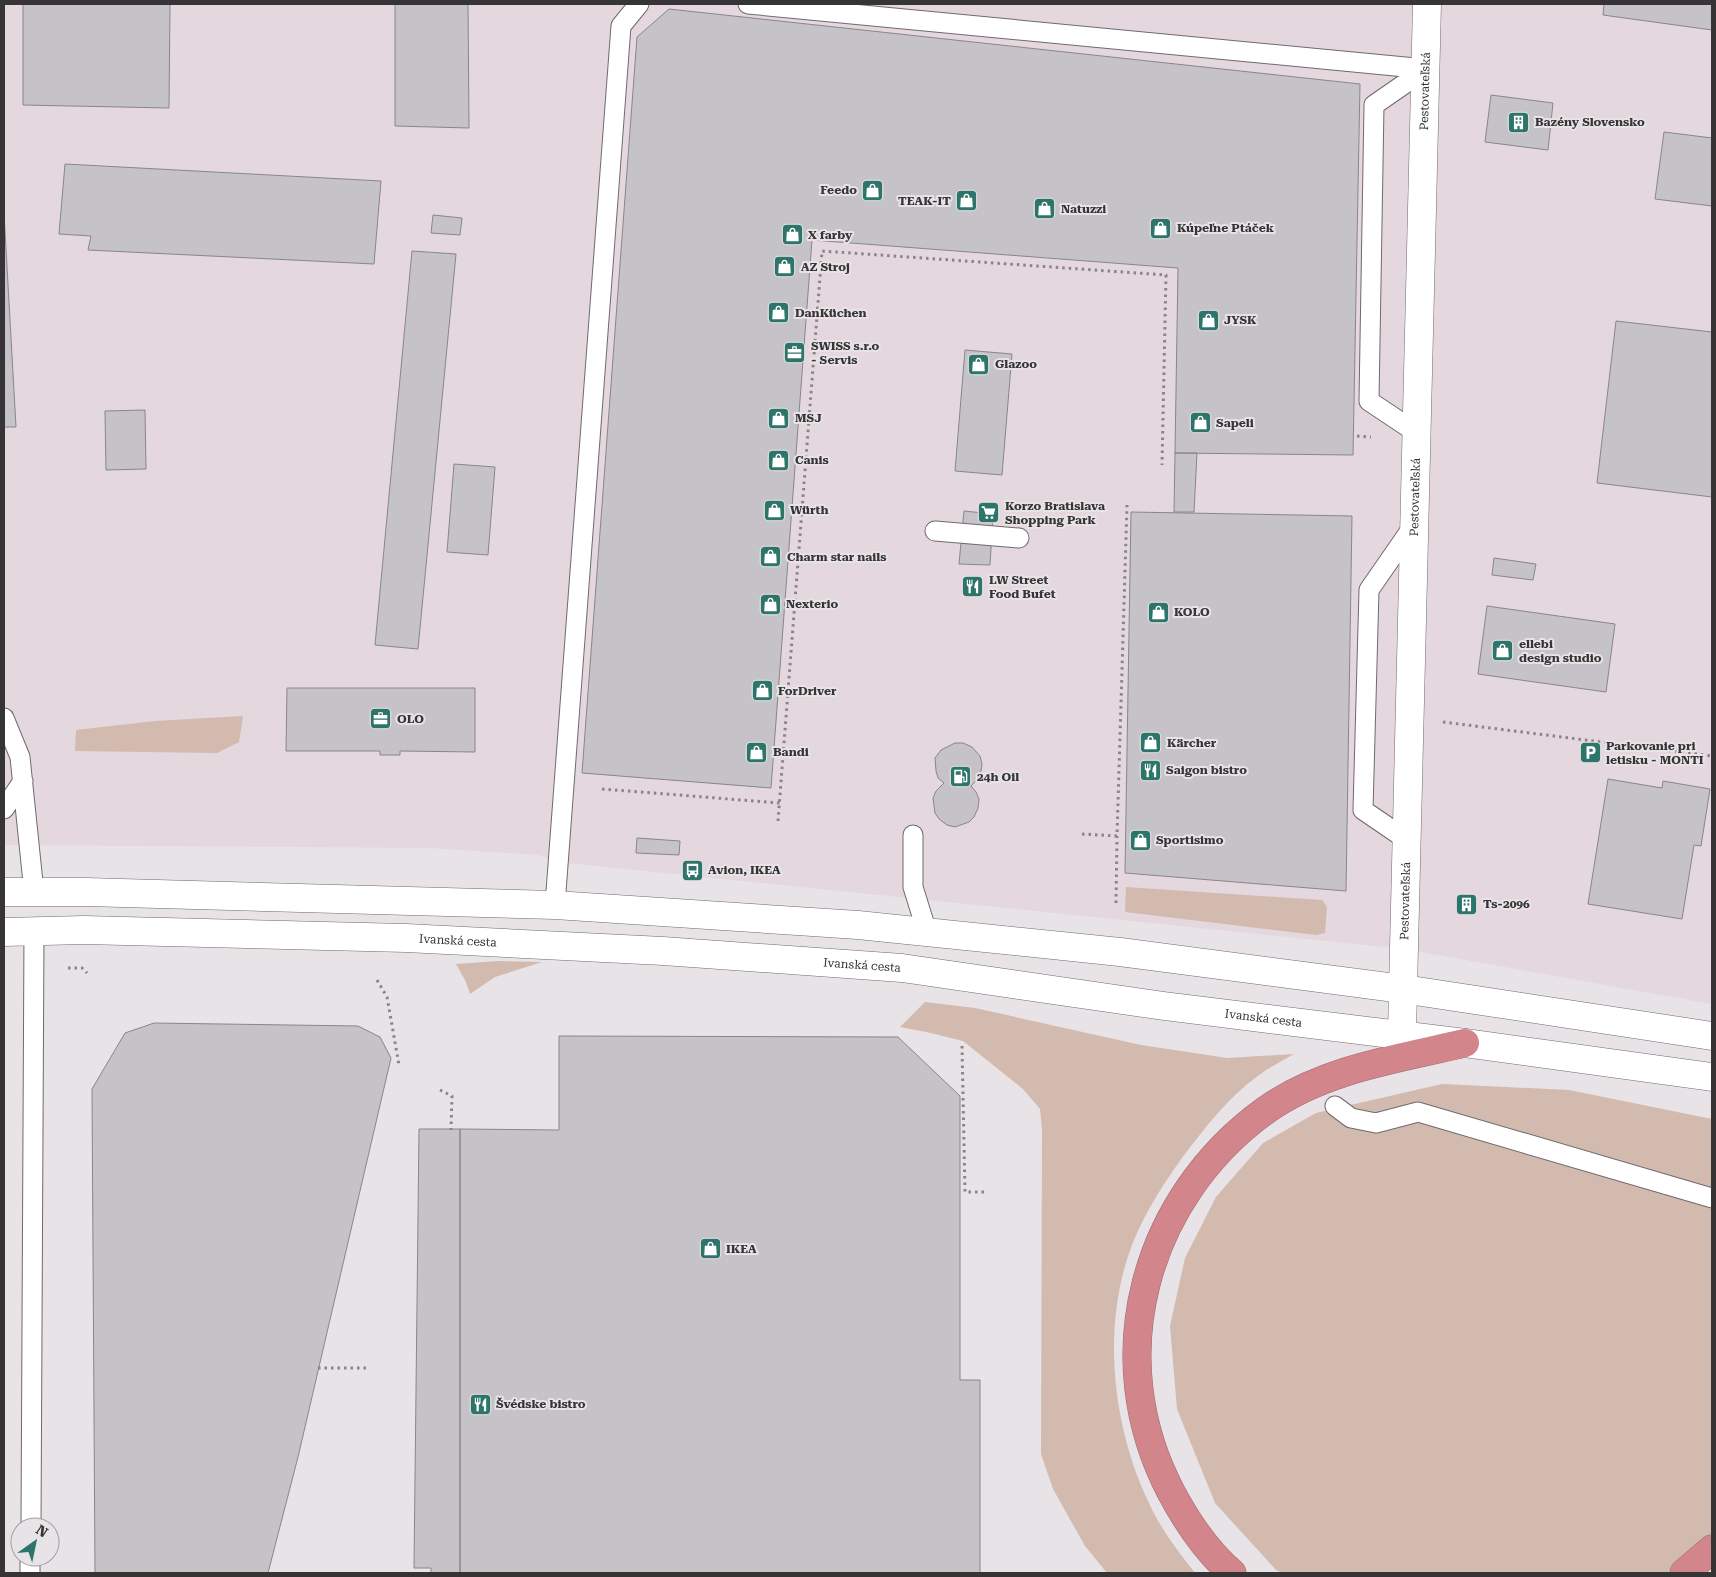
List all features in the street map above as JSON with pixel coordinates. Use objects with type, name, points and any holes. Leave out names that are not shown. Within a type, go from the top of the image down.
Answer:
[{"type":"highway","points":[[1232,1573],[1205,1545],[1182,1512],[1165,1480],[1151,1446],[1140,1401],[1138,1374],[1139,1324],[1148,1277],[1166,1227],[1194,1180],[1216,1154],[1241,1130],[1268,1109],[1298,1091],[1344,1072],[1465,1043]]},
{"type":"highway","points":[[1684,1573],[1712,1549]]},
{"type":"street","name":"Pestovateľská","points":[[1402,1036],[1427,4]]},
{"type":"street","points":[[4,892],[86,892],[556,905],[858,925],[1120,952],[1403,989],[1712,1036]]},
{"type":"street","name":"Ivanská cesta","points":[[4,932],[84,930],[406,938],[663,951],[902,968],[1164,1006],[1465,1043],[1712,1078]]},
{"type":"lane","points":[[556,905],[621,26],[639,4]]},
{"type":"lane","points":[[748,4],[1426,68]]},
{"type":"lane","points":[[1417,433],[1369,401],[1374,105],[1426,68]]},
{"type":"lane","points":[[1407,840],[1363,810],[1369,590],[1415,524]]},
{"type":"lane","points":[[935,532],[1020,538]]},
{"type":"lane","points":[[4,718],[20,757],[34,892]]},
{"type":"lane","points":[[4,809],[23,781]]},
{"type":"lane","points":[[913,835],[913,887],[927,932]]},
{"type":"lane","points":[[31,1517],[34,931]]},
{"type":"lane","points":[[1335,1106],[1351,1118],[1376,1123],[1418,1112],[1712,1198]]},
{"type":"path","points":[[778,822],[822,251],[1166,275],[1162,464]]},
{"type":"path","points":[[1116,903],[1127,505]]},
{"type":"path","points":[[1444,722],[1712,756]]},
{"type":"path","points":[[602,789],[780,803]]},
{"type":"path","points":[[1082,834],[1117,836]]},
{"type":"path","points":[[68,968],[82,968],[87,972]]},
{"type":"path","points":[[377,980],[387,997],[399,1065]]},
{"type":"path","points":[[962,1046],[965,1192],[985,1192]]},
{"type":"path","points":[[440,1090],[452,1096],[451,1130]]},
{"type":"path","points":[[318,1368],[369,1368]]},
{"type":"shaded area","points":[[4,4],[1712,4],[1712,1004],[1404,949],[558,862],[538,855],[430,848],[4,845]]},
{"type":"shaded area","points":[[243,716],[239,742],[217,753],[75,751],[76,730],[155,721]]},
{"type":"shaded area","points":[[1126,887],[1322,900],[1327,907],[1325,933],[1316,935],[1125,912]]},
{"type":"shaded area","points":[[498,961],[542,962],[495,977],[470,994],[456,964]]},
{"type":"shaded area","points":[[925,1002],[975,1008],[1141,1045],[1227,1058],[1294,1054],[1263,1072],[1237,1093],[1208,1125],[1175,1168],[1150,1208],[1134,1240],[1124,1271],[1117,1304],[1114,1337],[1115,1371],[1119,1405],[1135,1470],[1158,1520],[1195,1573],[1107,1573],[1085,1546],[1053,1489],[1041,1454],[1042,1130],[1040,1109],[1023,1089],[963,1041],[900,1027]]},
{"type":"shaded area","points":[[1442,1084],[1569,1090],[1712,1119],[1712,1568],[1687,1573],[1282,1573],[1276,1570],[1215,1503],[1177,1409],[1170,1326],[1185,1258],[1216,1197],[1263,1143],[1316,1113]]},
{"type":"building","points":[[23,4],[170,4],[169,108],[23,105]]},
{"type":"building","points":[[395,4],[468,4],[469,128],[395,126]]},
{"type":"building","points":[[1604,4],[1712,4],[1712,30],[1603,15]]},
{"type":"building","points":[[669,9],[1360,84],[1353,455],[1175,453],[1178,268],[812,240],[771,788],[582,773],[637,37]]},
{"type":"building","name":"Bazény Slovensko","points":[[1491,95],[1553,103],[1548,150],[1485,142]]},
{"type":"building","points":[[1664,132],[1712,138],[1712,206],[1655,199]]},
{"type":"building","points":[[65,164],[381,181],[374,264],[88,250],[91,236],[59,234]]},
{"type":"building","points":[[4,213],[16,427],[4,427]]},
{"type":"building","points":[[433,215],[462,218],[460,235],[431,233]]},
{"type":"building","points":[[412,251],[456,254],[418,649],[375,645]]},
{"type":"building","points":[[1616,321],[1712,332],[1712,497],[1597,483]]},
{"type":"building","points":[[965,350],[1012,354],[1002,475],[955,471]]},
{"type":"building","points":[[145,410],[146,469],[106,470],[105,411]]},
{"type":"building","points":[[1175,453],[1197,453],[1194,512],[1174,512]]},
{"type":"building","points":[[454,464],[495,467],[488,555],[447,552]]},
{"type":"building","points":[[964,511],[993,514],[990,565],[959,564]]},
{"type":"building","points":[[1131,512],[1352,516],[1346,891],[1125,873]]},
{"type":"building","points":[[1494,558],[1536,564],[1533,580],[1492,575]]},
{"type":"building","points":[[1487,606],[1615,624],[1606,692],[1478,674]]},
{"type":"building","name":"OLO","points":[[287,688],[475,688],[475,752],[400,751],[400,755],[380,755],[380,751],[286,751]]},
{"type":"building","points":[[955,743],[963,743],[972,747],[980,756],[982,764],[978,779],[971,786],[979,799],[978,808],[974,817],[969,822],[955,827],[947,825],[939,819],[935,813],[933,798],[936,791],[944,783],[938,778],[935,758],[941,750]]},
{"type":"building","points":[[1608,779],[1662,788],[1663,781],[1710,789],[1701,846],[1694,845],[1682,919],[1588,904]]},
{"type":"building","points":[[637,838],[680,841],[679,855],[636,853]]},
{"type":"building","name":"Ts-2096","points":[[1462,895],[1472,896],[1471,913],[1461,912]]},
{"type":"building","points":[[154,1023],[358,1026],[380,1037],[391,1058],[298,1457],[268,1573],[95,1573],[92,1089],[125,1033]]},
{"type":"building","name":"IKEA","points":[[559,1036],[898,1037],[960,1096],[960,1380],[980,1380],[980,1573],[460,1573],[460,1129],[559,1130]]},
{"type":"building","points":[[419,1129],[460,1129],[460,1573],[431,1573],[431,1568],[414,1568]]},
{"type":"place","name":"Bazény Slovensko","points":[[1519,122]]},
{"type":"place","name":"Feedo","points":[[873,190]]},
{"type":"place","name":"TEAK-IT","points":[[967,201]]},
{"type":"place","name":"Natuzzi","points":[[1045,209]]},
{"type":"place","name":"Kúpeľne Ptáček","points":[[1161,228]]},
{"type":"place","name":"X farby","points":[[792,235]]},
{"type":"place","name":"AZ Stroj","points":[[785,267]]},
{"type":"place","name":"DanKüchen","points":[[779,313]]},
{"type":"place","name":"JYSK","points":[[1208,320]]},
{"type":"place","name":"SWISS s.r.o - Servis","points":[[795,353]]},
{"type":"place","name":"Glazoo","points":[[979,364]]},
{"type":"place","name":"MSJ","points":[[779,418]]},
{"type":"place","name":"Sapeli","points":[[1200,423]]},
{"type":"place","name":"Canis","points":[[779,460]]},
{"type":"place","name":"Würth","points":[[774,510]]},
{"type":"place","name":"Korzo Bratislava Shopping Park","points":[[989,513]]},
{"type":"place","name":"Charm star nails","points":[[771,557]]},
{"type":"place","name":"LW Street Food Bufet","points":[[973,587]]},
{"type":"place","name":"Nexterio","points":[[770,604]]},
{"type":"place","name":"KOLO","points":[[1158,612]]},
{"type":"place","name":"ellebi design studio","points":[[1503,651]]},
{"type":"place","name":"ForDriver","points":[[762,691]]},
{"type":"place","name":"OLO","points":[[381,719]]},
{"type":"place","name":"Kärcher","points":[[1151,743]]},
{"type":"place","name":"Bandi","points":[[757,752]]},
{"type":"place","name":"Parkovanie pri letisku - MONTI","points":[[1590,753]]},
{"type":"place","name":"Saigon bistro","points":[[1150,770]]},
{"type":"place","name":"24h Oil","points":[[961,777]]},
{"type":"place","name":"Sportisimo","points":[[1140,840]]},
{"type":"place","name":"Avion, IKEA","points":[[692,870]]},
{"type":"place","name":"Ts-2096","points":[[1467,904]]},
{"type":"place","name":"IKEA","points":[[710,1249]]},
{"type":"place","name":"Švédske bistro","points":[[480,1404]]}]
